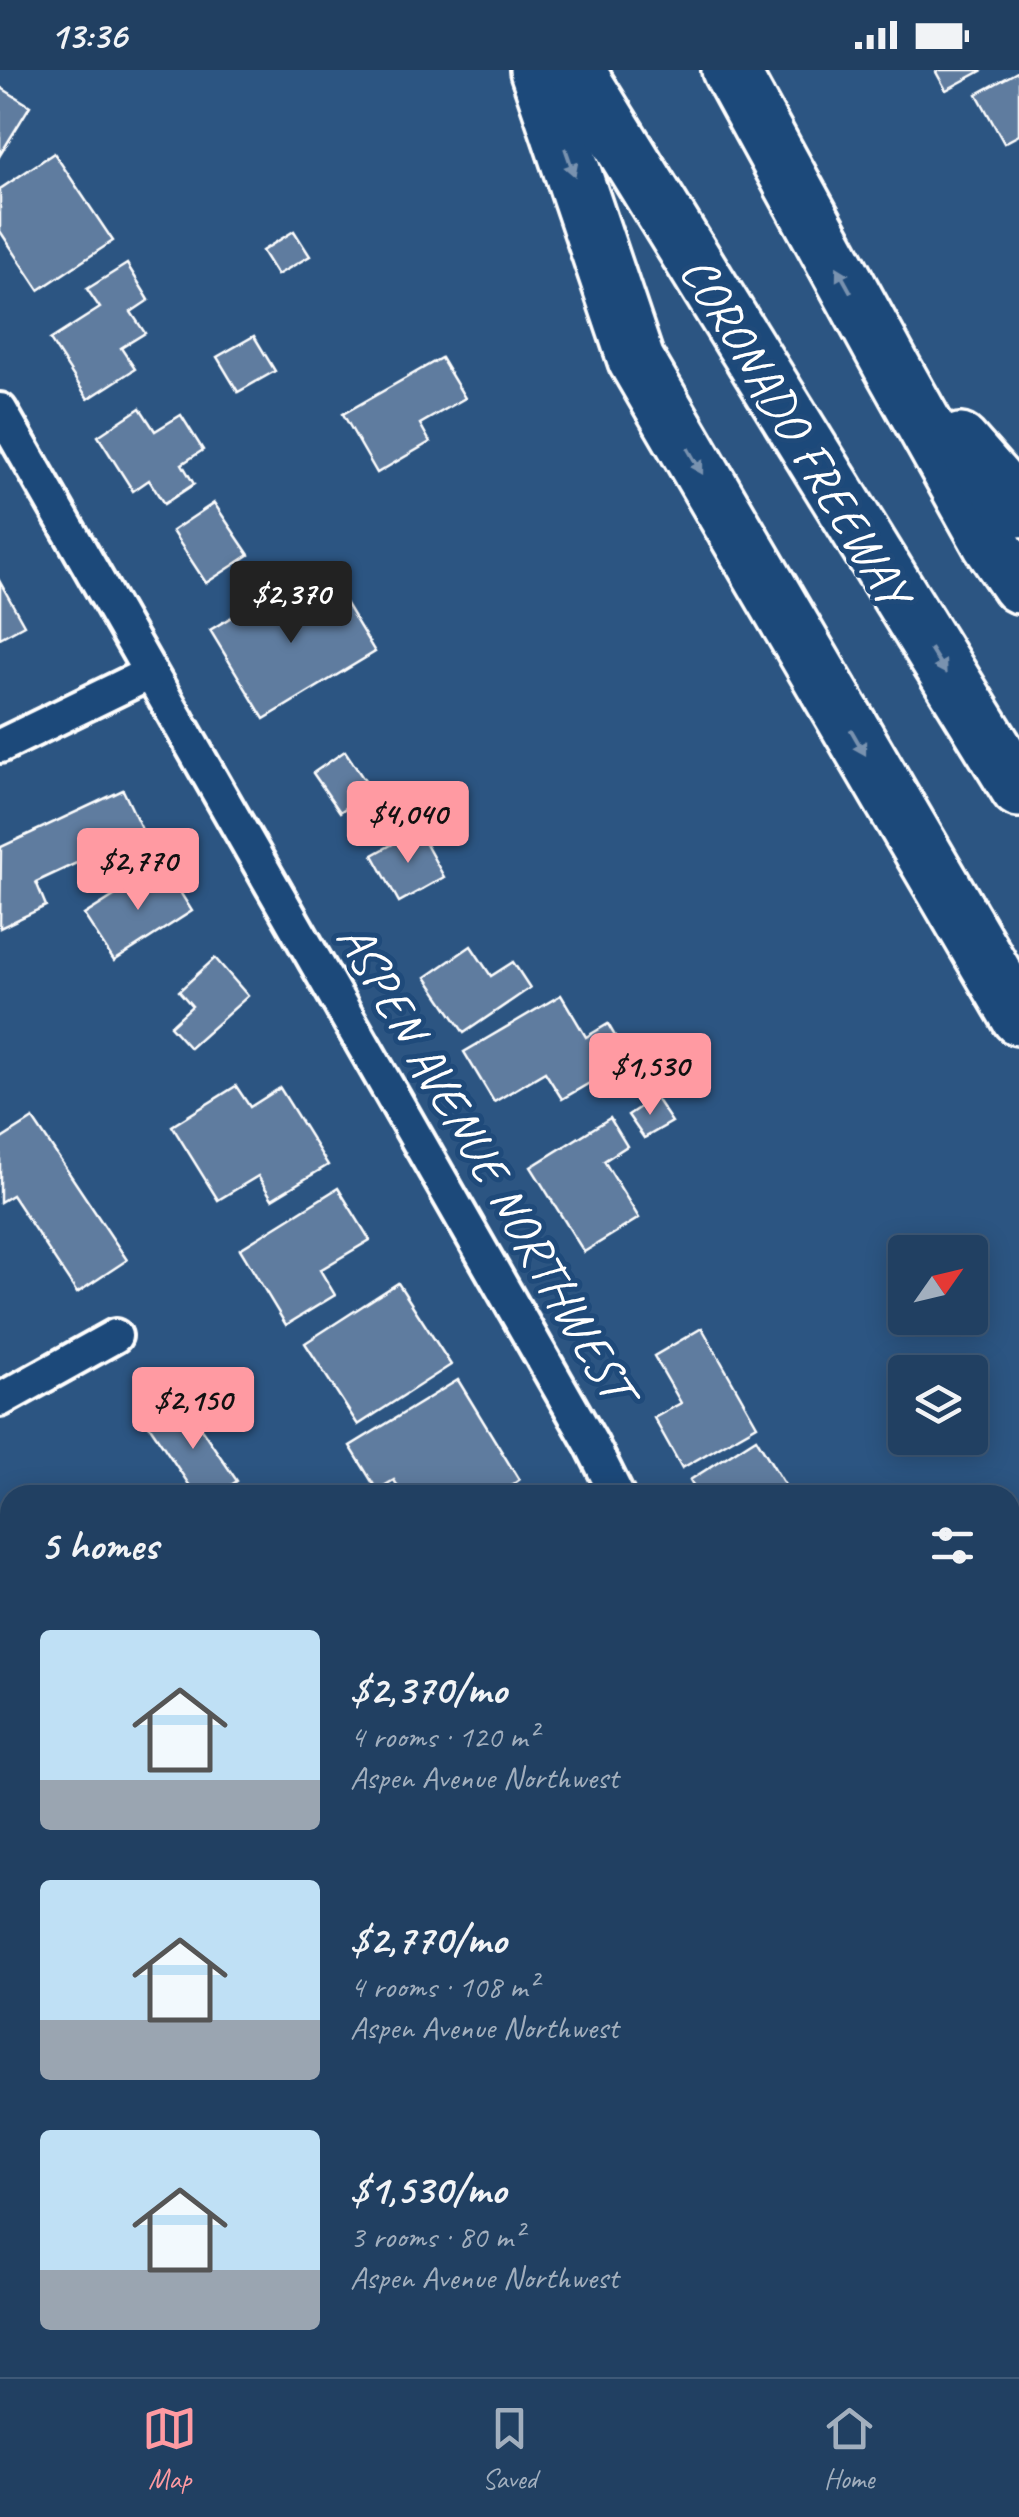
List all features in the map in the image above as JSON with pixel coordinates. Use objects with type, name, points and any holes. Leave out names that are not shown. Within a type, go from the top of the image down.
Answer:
[{"type":"highway","points":[[538,70],[636,360],[1019,1017]]},
{"type":"highway","name":"CORONADO FREEWAY","points":[[576,70],[1019,789]]},
{"type":"highway","points":[[730,70],[891,366],[1019,585]]},
{"type":"highway","points":[[891,366],[1019,508]]},
{"type":"street","name":"ASPEN AVENUE NORTHWEST","points":[[0,410],[612,1485]]},
{"type":"street","points":[[0,746],[150,672]]},
{"type":"street","points":[[0,1400],[115,1336]]},
{"type":"building","points":[[983,70],[946,90],[936,72]]},
{"type":"building","points":[[1019,71],[1019,135],[1004,143],[977,94]]},
{"type":"building","points":[[0,87],[30,106],[0,155]]},
{"type":"building","points":[[54,153],[113,241],[39,290],[0,231],[0,189]]},
{"type":"building","points":[[294,231],[310,256],[277,275],[262,251]]},
{"type":"building","points":[[127,264],[149,300],[131,312],[145,333],[121,348],[135,369],[88,399],[50,340],[100,308],[87,289]]},
{"type":"building","points":[[254,336],[275,371],[238,392],[217,357]]},
{"type":"building","points":[[441,358],[465,398],[420,424],[430,442],[377,473],[343,414]]},
{"type":"building","points":[[140,408],[155,431],[181,415],[203,450],[182,464],[194,484],[164,504],[149,480],[133,491],[98,436]]},
{"type":"building","points":[[214,503],[249,555],[206,583],[172,531]]},
{"type":"building","points":[[291,581],[307,607],[337,589],[375,652],[264,719],[210,630]]},
{"type":"building","points":[[0,582],[24,625],[0,638]]},
{"type":"building","points":[[345,751],[371,790],[340,812],[313,773]]},
{"type":"building","points":[[123,790],[143,832],[36,882],[46,906],[0,928],[1,847]]},
{"type":"building","points":[[418,830],[444,877],[399,902],[373,855]]},
{"type":"building","points":[[163,865],[192,911],[114,961],[84,915]]},
{"type":"building","points":[[471,946],[491,976],[513,962],[530,988],[464,1033],[426,977]]},
{"type":"building","points":[[215,958],[248,996],[190,1048],[170,1026],[192,1006],[179,991]]},
{"type":"building","points":[[561,995],[586,1037],[608,1024],[629,1060],[562,1099],[545,1072],[494,1102],[464,1052]]},
{"type":"building","points":[[236,1086],[250,1107],[280,1088],[328,1165],[272,1199],[258,1176],[218,1200],[172,1126]]},
{"type":"building","points":[[655,1097],[672,1122],[644,1138],[628,1115]]},
{"type":"building","points":[[610,1118],[627,1146],[604,1161],[639,1218],[584,1252],[531,1167]]},
{"type":"building","points":[[33,1119],[127,1260],[77,1293],[12,1195],[0,1202],[0,1140]]},
{"type":"building","points":[[338,1188],[370,1240],[320,1270],[335,1295],[286,1325],[240,1249]]},
{"type":"building","points":[[398,1283],[451,1365],[358,1425],[305,1343]]},
{"type":"building","points":[[702,1328],[757,1425],[682,1468],[654,1418],[681,1403],[654,1356]]},
{"type":"building","points":[[458,1380],[519,1480],[512,1485],[397,1485],[394,1480],[374,1485],[350,1446]]},
{"type":"building","points":[[183,1402],[237,1481],[231,1485],[189,1485],[149,1425]]},
{"type":"building","points":[[756,1438],[785,1485],[693,1485],[690,1480]]}]
